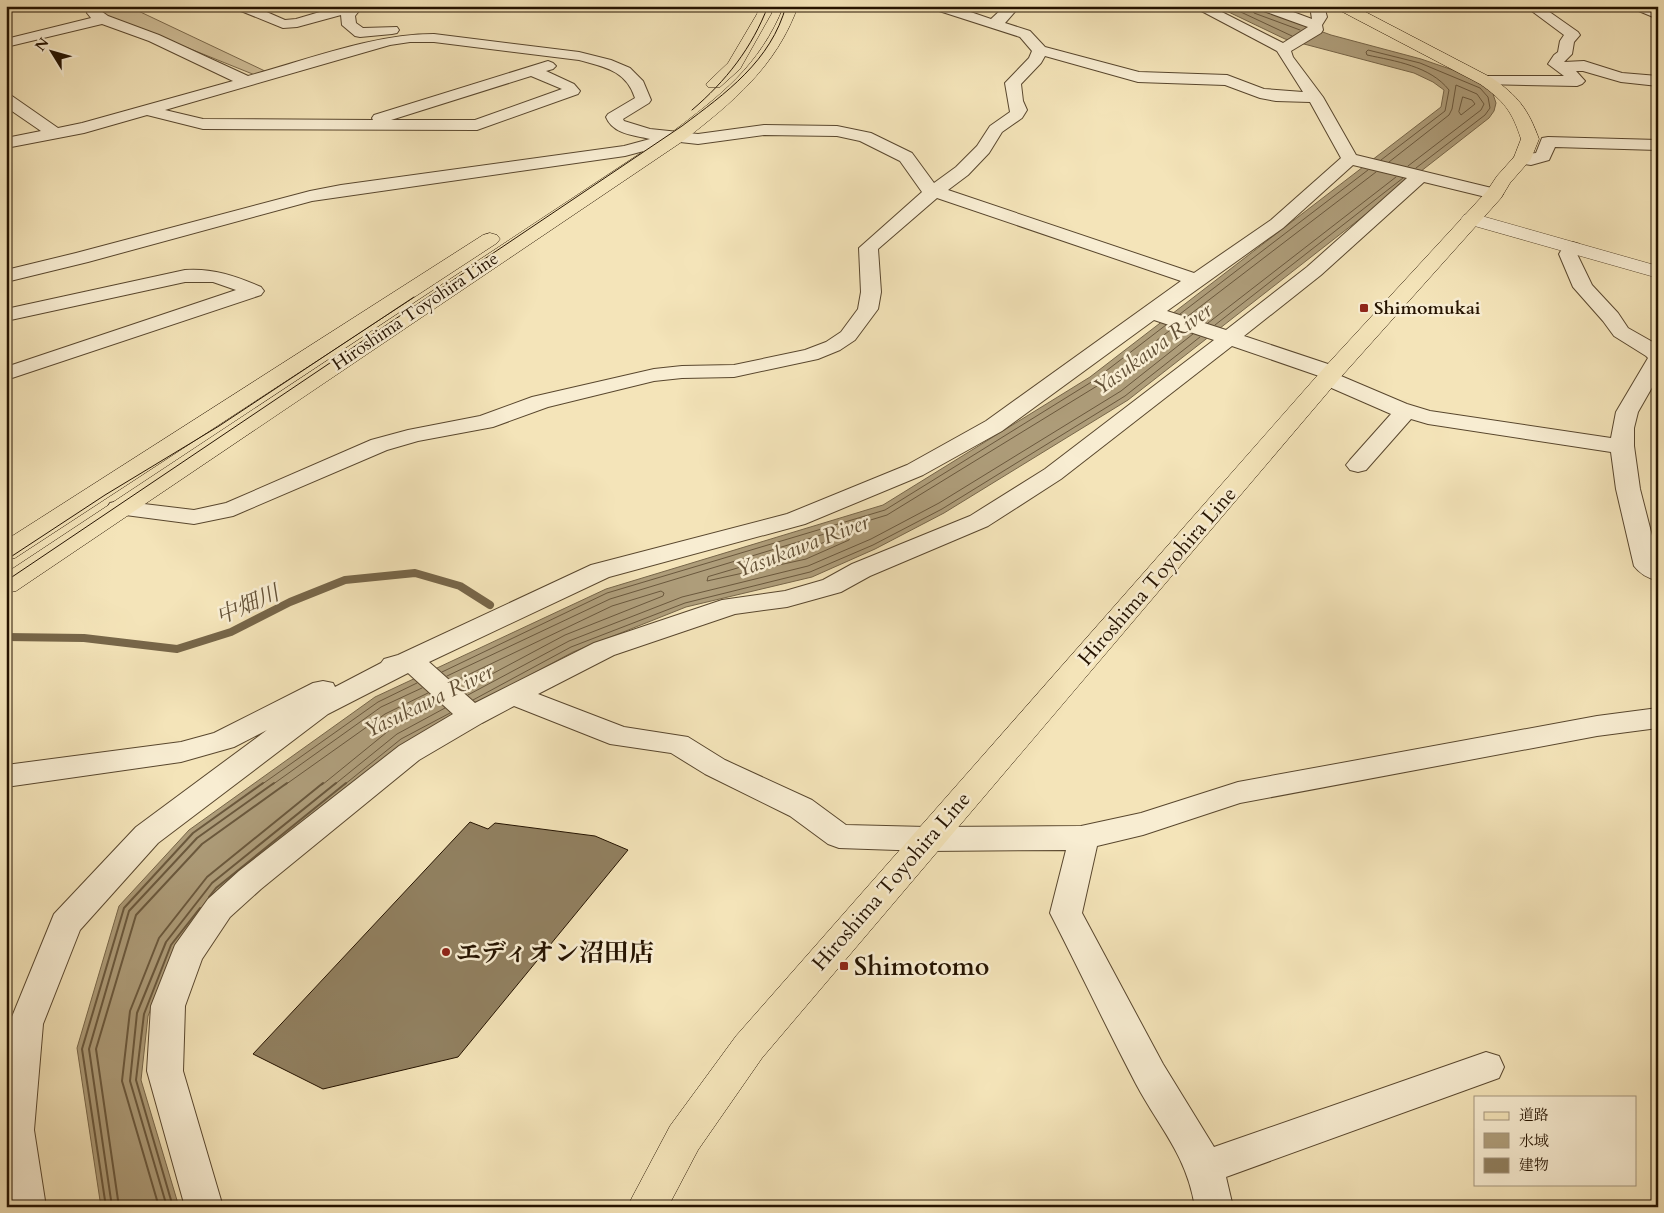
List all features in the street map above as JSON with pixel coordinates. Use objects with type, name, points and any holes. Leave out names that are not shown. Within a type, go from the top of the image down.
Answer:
[{"type":"main road","name":"Hiroshima Toyohira Line","points":[[6,552],[650,134],[704,93],[734,66],[764,14],[766,6]]},
{"type":"main road","name":"Hiroshima Toyohira Line","points":[[6,585],[677,137],[727,97],[756,68],[785,27],[791,6]]},
{"type":"main road","name":"Hiroshima Toyohira Line","points":[[647,1207],[684,1138],[749,1047],[926,839],[1104,638],[1330,376],[1494,194],[1522,158],[1530,139],[1521,112],[1503,93],[1486,81],[1342,6]]},
{"type":"street","points":[[93,6],[94,12],[103,19],[154,38],[248,82]]},
{"type":"street","points":[[242,6],[283,24],[297,23],[356,6]]},
{"type":"street","points":[[356,6],[348,16],[350,25],[360,33],[421,28],[445,34],[458,41]]},
{"type":"street","points":[[938,6],[1025,34],[1040,50],[1138,78],[1227,80],[1260,93],[1276,96],[1316,97]]},
{"type":"street","points":[[993,23],[1000,20],[1013,6]]},
{"type":"street","points":[[1199,6],[1283,49],[1286,57],[1316,97],[1353,160],[1494,194]]},
{"type":"street","points":[[1263,6],[1316,28]]},
{"type":"street","points":[[1283,49],[1316,28],[1320,17],[1317,6]]},
{"type":"street","points":[[1486,81],[1577,81],[1565,68],[1556,64],[1559,58],[1565,54],[1567,41],[1573,35],[1532,6]]},
{"type":"street","points":[[1639,6],[1658,15]]},
{"type":"street","points":[[6,43],[103,19]]},
{"type":"street","points":[[6,143],[84,128],[148,111],[389,41],[434,38],[580,56],[606,63],[625,71],[638,84],[643,100],[614,117],[618,124],[631,130],[677,137],[716,138],[764,130],[837,131],[865,137],[906,157],[929,188],[1196,280]]},
{"type":"street","points":[[119,508],[194,517],[233,509],[379,446],[416,435],[484,422],[540,402],[588,390],[682,372],[734,371],[811,355],[833,346],[848,336],[868,309],[871,292],[868,248],[921,201],[962,171],[983,149],[996,129],[1016,115],[1019,110],[1015,101],[1013,83],[1036,60],[1040,50]]},
{"type":"street","points":[[358,125],[580,56]]},
{"type":"street","points":[[1565,68],[1584,66],[1621,77],[1658,81]]},
{"type":"street","points":[[148,111],[203,124],[477,125],[572,91],[569,87],[532,71]]},
{"type":"street","points":[[1621,77],[1626,73],[1658,73]]},
{"type":"street","points":[[6,99],[54,133]]},
{"type":"street","points":[[6,276],[81,258],[281,203],[326,193],[625,150],[677,137]]},
{"type":"street","points":[[1522,158],[1530,160],[1543,156],[1548,142],[1658,145]]},
{"type":"street","points":[[28,1207],[15,1130],[26,1024],[66,923],[147,836],[318,707],[600,571],[796,520],[916,470],[994,426],[1155,314],[1196,280],[1277,224],[1353,160]]},
{"type":"street","points":[[204,1207],[165,1071],[168,1006],[188,954],[219,908],[250,880],[409,753],[468,713],[513,695],[604,649],[731,606],[787,600],[832,586],[861,570],[979,520],[1053,474],[1223,338],[1314,270],[1417,176]]},
{"type":"street","points":[[1471,219],[1658,272]]},
{"type":"street","points":[[1572,248],[1568,254],[1583,287],[1611,317],[1621,332],[1654,352],[1658,359],[1627,412],[1622,438],[1626,479],[1647,566],[1658,573]]},
{"type":"street","points":[[6,315],[185,276],[205,274],[219,276],[254,291],[6,374]]},
{"type":"street","points":[[1155,314],[1330,376],[1406,411],[1428,417],[1623,447]]},
{"type":"street","points":[[1358,465],[1406,411]]},
{"type":"street","points":[[412,663],[468,713]]},
{"type":"street","points":[[6,776],[182,752],[224,740],[360,672],[412,663]]},
{"type":"street","points":[[513,695],[620,737],[678,744],[715,767],[801,808],[839,836],[926,839],[1081,838],[1143,824],[1238,793],[1597,726],[1658,718]]},
{"type":"street","points":[[1081,838],[1082,850],[1066,912],[1151,1076],[1198,1150],[1213,1195],[1214,1207]]},
{"type":"street","points":[[1204,1168],[1486,1067]]},
{"type":"shaded area","points":[[98,6],[133,6],[132,8],[267,72],[255,75],[101,13]]},
{"type":"water","name":"Yasukawa River","points":[[1216,6],[1251,6],[1331,35],[1421,59],[1453,70],[1484,85],[1493,94],[1496,103],[1494,111],[1489,118],[1128,400],[944,513],[875,549],[812,577],[686,607],[573,652],[465,710],[176,948],[148,1016],[141,1080],[179,1207],[101,1207],[77,1048],[119,906],[189,830],[375,697],[606,589],[883,505],[1090,377],[1441,107],[1444,90],[1433,82],[1414,73],[1285,39]]},
{"type":"building","name":"エディオン沼田店","points":[[470,822],[488,829],[495,823],[595,836],[628,850],[458,1057],[323,1089],[253,1054]]},
{"type":"waterway","name":"中畑川","points":[[6,637],[84,638],[177,649],[231,632],[290,602],[345,580],[415,573],[460,586],[490,605]]},
{"type":"tram line","points":[[692,110],[737,63],[754,36],[768,6]]},
{"type":"tram line","points":[[6,581],[682,126],[715,101],[745,74],[770,43],[779,26],[786,6]]},
{"type":"tram line","points":[[6,560],[105,495],[219,426],[414,297]]},
{"type":"place","name":"Shimomukai","points":[[1364,308]]},
{"type":"place","name":"エディオン沼田店","points":[[446,952]]},
{"type":"place","name":"Shimotomo","points":[[844,966]]}]
